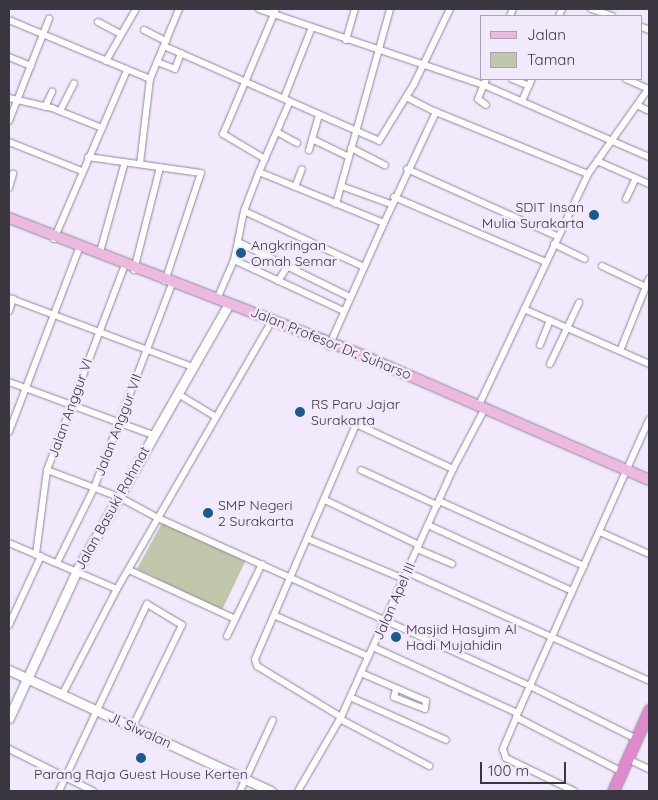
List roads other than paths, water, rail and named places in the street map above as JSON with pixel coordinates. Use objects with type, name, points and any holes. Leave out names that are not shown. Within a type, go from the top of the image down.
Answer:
[{"type":"highway","points":[[613,791],[622,772],[633,737],[649,710]]},
{"type":"highway","points":[[620,791],[637,763],[649,728]]},
{"type":"main road","name":"Jalan Profesor Dr. Suharso","points":[[9,218],[79,249],[217,299],[330,344]]},
{"type":"main road","name":"Jalan Profesor Dr. Suharso","points":[[9,223],[100,252],[131,267]]},
{"type":"main road","name":"Jalan Profesor Dr. Suharso","points":[[229,304],[330,344],[626,473],[649,479]]},
{"type":"street","points":[[106,61],[136,9]]},
{"type":"street","points":[[140,164],[150,79],[179,9]]},
{"type":"street","points":[[259,9],[275,11],[312,28],[346,40],[423,65],[485,82],[522,101],[649,157]]},
{"type":"street","points":[[346,40],[355,9]]},
{"type":"street","points":[[336,204],[380,51],[390,9]]},
{"type":"street","points":[[144,30],[181,53],[381,141],[423,65],[450,9]]},
{"type":"street","points":[[591,9],[609,15]]},
{"type":"street","points":[[265,159],[223,134],[275,11]]},
{"type":"street","points":[[9,121],[49,19]]},
{"type":"street","points":[[9,20],[150,79]]},
{"type":"street","points":[[98,22],[120,34]]},
{"type":"street","points":[[217,299],[234,260],[244,211],[277,132],[312,28]]},
{"type":"street","points":[[157,62],[175,70],[181,53]]},
{"type":"street","points":[[9,57],[31,66]]},
{"type":"street","points":[[55,237],[127,70]]},
{"type":"street","points":[[514,80],[529,86]]},
{"type":"street","points":[[522,101],[532,80]]},
{"type":"street","points":[[629,80],[649,88]]},
{"type":"street","points":[[60,111],[74,82]]},
{"type":"street","points":[[485,82],[478,99],[486,105]]},
{"type":"street","name":"Jalan Apel III","points":[[298,791],[341,718],[386,622],[557,236],[588,174],[649,88]]},
{"type":"street","points":[[44,107],[52,92]]},
{"type":"street","points":[[406,97],[436,112],[588,174]]},
{"type":"street","points":[[9,98],[60,111],[102,128]]},
{"type":"street","points":[[637,105],[649,111]]},
{"type":"street","points":[[330,344],[407,168],[436,112]]},
{"type":"street","points":[[309,150],[319,114]]},
{"type":"street","points":[[277,132],[297,143]]},
{"type":"street","points":[[312,139],[349,157]]},
{"type":"street","points":[[9,142],[82,171]]},
{"type":"street","points":[[351,148],[386,165]]},
{"type":"street","points":[[88,157],[160,167]]},
{"type":"street","points":[[597,161],[649,184]]},
{"type":"street","points":[[100,252],[125,162]]},
{"type":"street","name":"Jalan Anggur VI","points":[[9,625],[38,555],[47,470],[70,403],[99,332],[131,267],[160,167]]},
{"type":"street","name":"Jalan Anggur VII","points":[[57,563],[94,488],[147,349],[202,175],[200,172],[160,167]]},
{"type":"street","points":[[407,168],[557,236]]},
{"type":"street","points":[[295,187],[302,169]]},
{"type":"street","points":[[259,172],[384,223]]},
{"type":"street","points":[[9,188],[13,174]]},
{"type":"street","points":[[626,199],[636,178]]},
{"type":"street","points":[[341,186],[391,204]]},
{"type":"street","points":[[394,197],[546,262]]},
{"type":"street","points":[[244,211],[364,267]]},
{"type":"street","points":[[238,242],[350,297]]},
{"type":"street","points":[[554,244],[585,259]]},
{"type":"street","points":[[9,430],[79,249]]},
{"type":"street","points":[[255,270],[264,255]]},
{"type":"street","points":[[234,260],[344,311]]},
{"type":"street","points":[[602,266],[646,287]]},
{"type":"street","points":[[278,281],[287,267]]},
{"type":"street","points":[[620,351],[649,279]]},
{"type":"street","points":[[9,311],[11,299],[193,367]]},
{"type":"street","points":[[550,364],[579,303]]},
{"type":"street","name":"Jalan Basuki Rahmat","points":[[9,718],[77,570],[229,304]]},
{"type":"street","points":[[524,309],[649,364]]},
{"type":"street","points":[[540,345],[550,320]]},
{"type":"street","points":[[62,695],[117,589],[271,322]]},
{"type":"street","points":[[9,382],[153,435]]},
{"type":"street","points":[[178,394],[216,417]]},
{"type":"street","points":[[574,791],[506,758],[502,750],[649,420]]},
{"type":"street","points":[[429,766],[341,718],[255,664],[255,656],[276,616],[356,424],[453,469]]},
{"type":"street","points":[[47,470],[119,497],[158,518],[530,686],[633,737]]},
{"type":"street","points":[[361,470],[584,566]]},
{"type":"street","points":[[325,500],[452,564]]},
{"type":"street","points":[[428,525],[568,589]]},
{"type":"street","points":[[600,532],[649,554]]},
{"type":"street","points":[[308,539],[404,580]]},
{"type":"street","points":[[9,543],[77,570],[117,589]]},
{"type":"street","points":[[227,636],[262,564]]},
{"type":"street","points":[[128,570],[235,619]]},
{"type":"street","points":[[407,572],[649,681]]},
{"type":"street","points":[[59,791],[147,604],[182,625],[133,726]]},
{"type":"street","points":[[276,616],[367,656]]},
{"type":"street","points":[[373,647],[516,716],[622,772]]},
{"type":"street","name":"Jl. Siwalan","points":[[9,670],[271,791]]},
{"type":"street","points":[[361,673],[426,701],[425,709],[394,697],[396,689]]},
{"type":"street","points":[[350,697],[446,740]]},
{"type":"street","points":[[240,791],[273,720]]},
{"type":"street","points":[[9,749],[93,791]]},
{"type":"street","points":[[637,763],[649,769]]},
{"type":"place","name":"SDIT Insan Mulia Surakarta","points":[[594,215]]},
{"type":"place","name":"Angkringan Omah Semar","points":[[241,253]]},
{"type":"place","name":"RS Paru Jajar Surakarta","points":[[300,412]]},
{"type":"place","name":"SMP Negeri 2 Surakarta","points":[[208,513]]},
{"type":"place","name":"Masjid Hasyim Al Hadi Mujahidin","points":[[396,637]]},
{"type":"place","name":"Parang Raja Guest House Kerten","points":[[141,758]]}]
